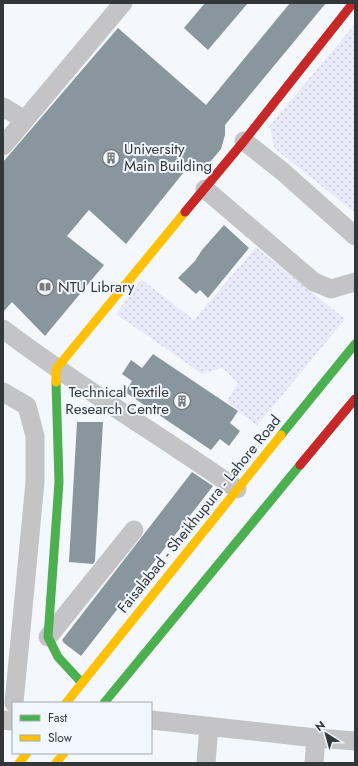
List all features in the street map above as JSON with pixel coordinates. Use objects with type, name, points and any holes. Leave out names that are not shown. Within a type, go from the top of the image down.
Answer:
[{"type":"main road","points":[[82,682],[61,662],[52,649],[48,637],[59,482],[56,368],[205,189],[354,3]]},
{"type":"main road","name":"Faisalabad - Sheikhupura - Lahore Road","points":[[67,702],[355,344]]},
{"type":"main road","points":[[105,702],[355,399]]},
{"type":"main road","points":[[19,763],[26,754]]},
{"type":"main road","points":[[56,763],[63,754]]},
{"type":"street","points":[[3,146],[123,3]]},
{"type":"street","points":[[3,107],[25,120]]},
{"type":"street","points":[[244,141],[282,171],[355,236]]},
{"type":"street","points":[[205,189],[314,282],[331,289],[355,282]]},
{"type":"street","points":[[3,329],[56,368],[189,456],[237,490]]},
{"type":"street","points":[[3,392],[27,406],[35,436],[35,482],[12,702]]},
{"type":"street","points":[[48,637],[134,530]]},
{"type":"street","points":[[152,720],[355,741]]},
{"type":"street","points":[[206,763],[209,726]]},
{"type":"street","points":[[314,763],[316,738]]},
{"type":"shaded area","points":[[355,24],[355,213],[274,148],[270,125]]},
{"type":"shaded area","points":[[256,247],[345,319],[257,426],[227,401],[238,383],[222,368],[202,374],[116,314],[141,279],[194,320]]},
{"type":"building","points":[[205,3],[248,3],[208,50],[184,28]]},
{"type":"building","name":"University Main Building","points":[[290,3],[326,3],[225,125],[225,135],[221,149],[211,161],[188,167],[126,244],[89,210],[67,236],[104,265],[45,336],[12,302],[3,312],[3,162],[118,28],[206,105]]},
{"type":"building","points":[[224,225],[249,248],[208,298],[200,290],[196,294],[178,278],[195,261],[202,250]]},
{"type":"building","name":"Technical Textile Research Centre","points":[[153,354],[238,411],[230,423],[240,431],[229,446],[220,439],[211,450],[125,392],[132,381],[122,374],[131,360],[142,368]]},
{"type":"building","points":[[77,422],[103,422],[95,561],[93,564],[69,562]]},
{"type":"building","points":[[192,472],[213,486],[81,656],[62,640]]},
{"type":"traffic: fast","points":[[281,435],[355,344]]},
{"type":"traffic: fast","points":[[56,382],[59,482],[48,637],[58,657],[82,683]]},
{"type":"traffic: fast","points":[[105,702],[300,465]]},
{"type":"traffic: slow","points":[[56,382],[56,369],[185,212]]},
{"type":"traffic: slow","points":[[67,702],[281,435]]},
{"type":"traffic: slow","points":[[19,763],[26,754]]},
{"type":"traffic: slow","points":[[56,763],[63,754]]},
{"type":"traffic: jam","points":[[185,212],[244,141],[353,3]]},
{"type":"traffic: jam","points":[[300,465],[355,399]]},
{"type":"place","name":"University Main Building","points":[[111,158]]},
{"type":"place","name":"NTU Library","points":[[45,287]]},
{"type":"place","name":"Technical Textile Research Centre","points":[[182,401]]}]
